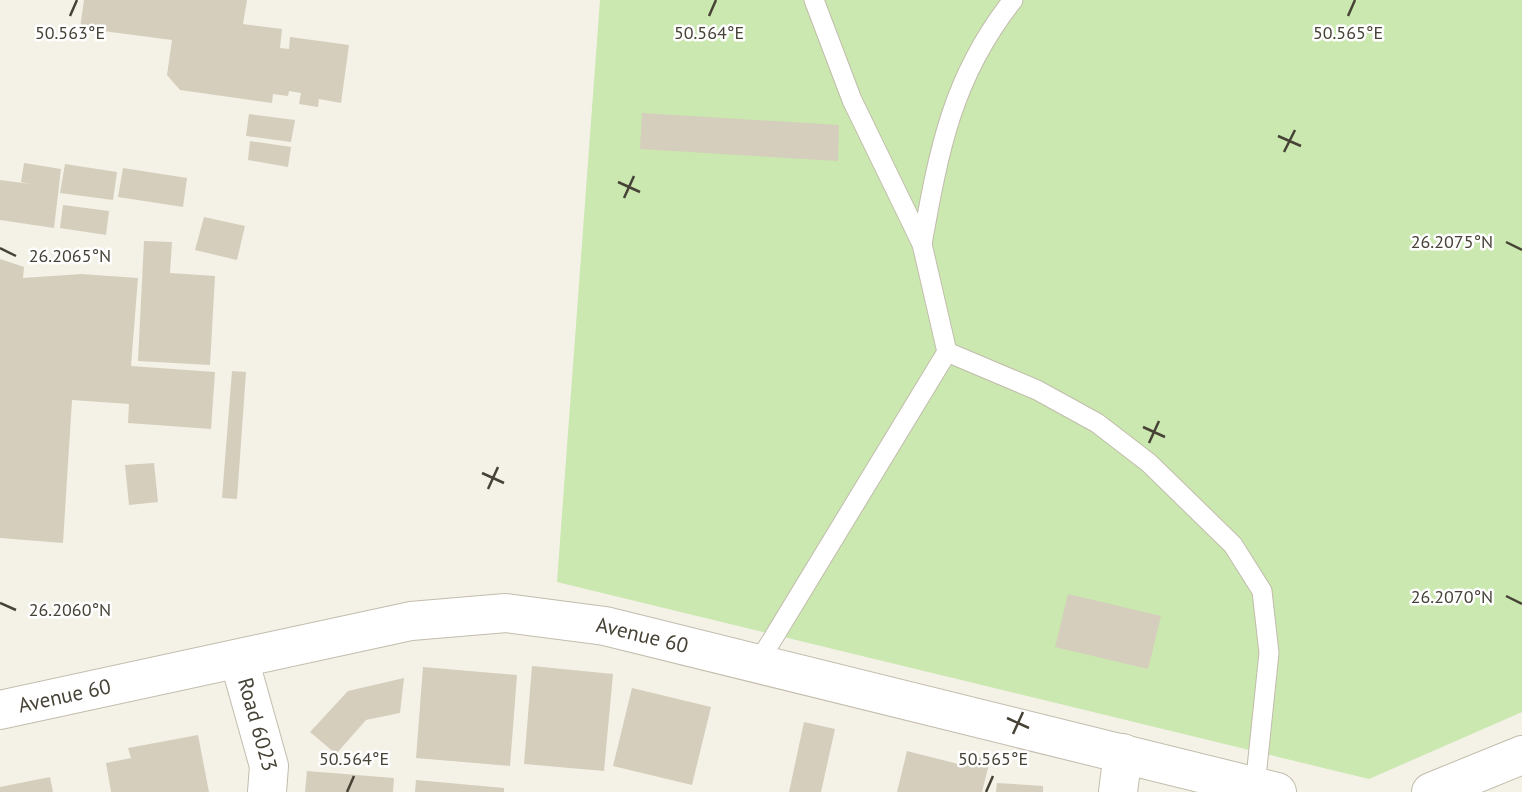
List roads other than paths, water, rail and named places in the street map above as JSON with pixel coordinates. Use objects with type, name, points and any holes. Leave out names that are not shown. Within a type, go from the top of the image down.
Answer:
[{"type":"street","name":"Avenue 60","points":[[0,710],[411,621],[506,613],[605,626],[1266,790]]},
{"type":"street","name":"Road 6023","points":[[239,659],[269,766],[267,792]]},
{"type":"street","points":[[1118,792],[1123,753]]},
{"type":"street","points":[[1431,792],[1522,755]]},
{"type":"lane","points":[[758,663],[947,352],[922,244],[852,100],[814,0]]},
{"type":"lane","points":[[922,244],[939,148],[962,81],[996,21],[1013,0]]},
{"type":"lane","points":[[947,352],[1037,390],[1097,422],[1159,471],[1233,545],[1262,591],[1269,653],[1266,790]]}]
